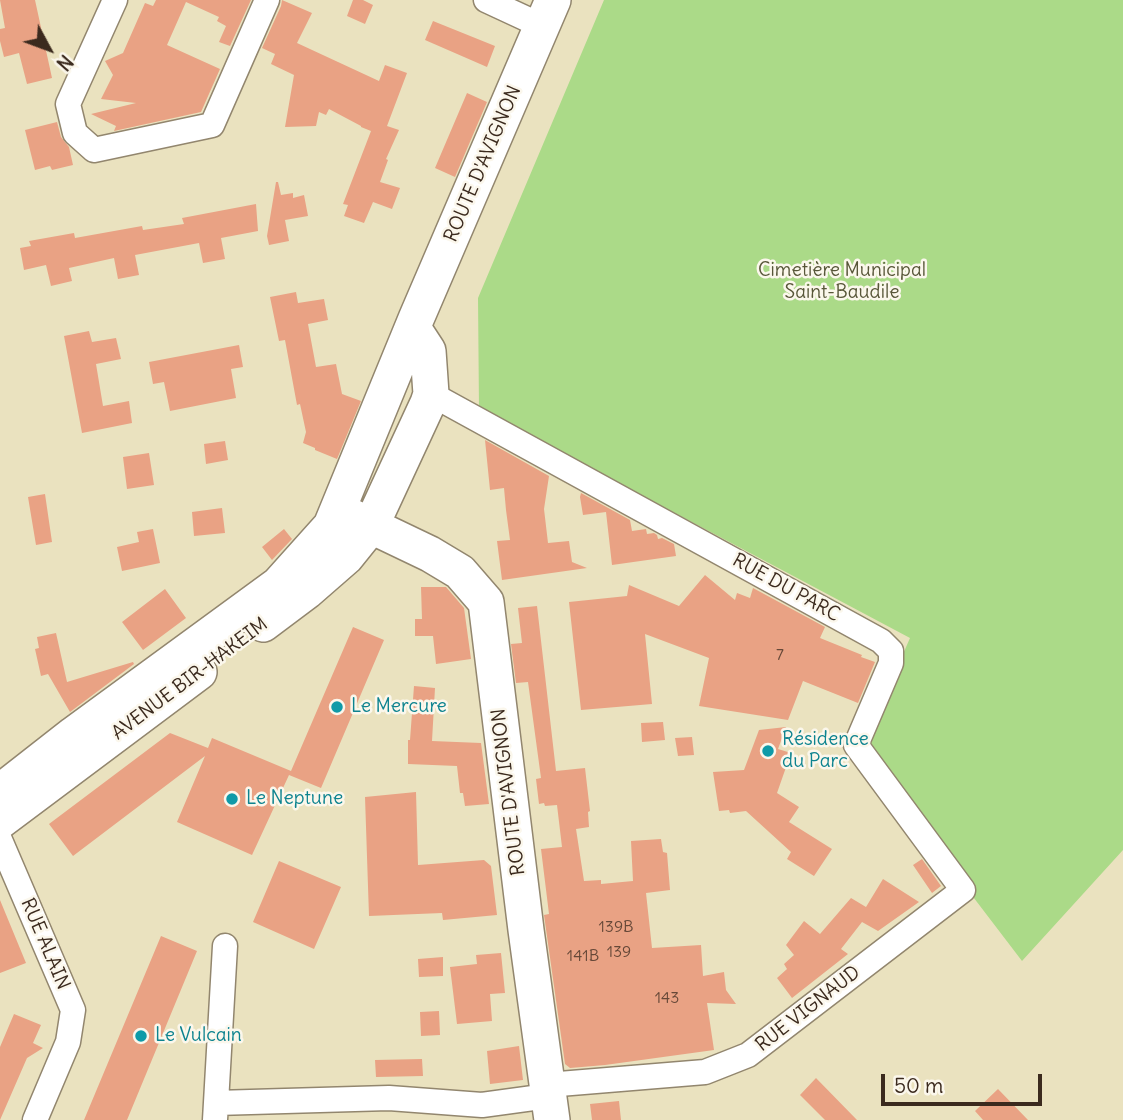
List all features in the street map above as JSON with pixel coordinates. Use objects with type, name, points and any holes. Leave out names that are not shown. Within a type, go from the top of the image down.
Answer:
[{"type":"main road","name":"ROUTE D'AVIGNON","points":[[548,13],[338,510],[430,554],[460,572],[486,602],[549,1100]]},
{"type":"main road","points":[[371,526],[430,394],[428,351],[413,328]]},
{"type":"main road","name":"AVENUE BIR-HAKEIM","points":[[0,792],[74,734],[279,584],[331,526],[338,510]]},
{"type":"main road","name":"AVENUE BIR-HAKEIM","points":[[0,821],[307,591],[346,557],[371,526]]},
{"type":"street","points":[[115,0],[68,104],[75,133],[94,150],[212,125],[267,0]]},
{"type":"street","points":[[486,0],[548,13]]},
{"type":"street","name":"RUE DU PARC","points":[[430,394],[881,640],[891,651],[891,663],[856,745],[963,890]]},
{"type":"street","name":"RUE ALAIN","points":[[0,840],[73,1010],[68,1042],[35,1120]]},
{"type":"street","name":"RUE VIGNAUD","points":[[216,1111],[388,1098],[482,1105],[549,1100],[705,1072],[748,1055],[963,890]]},
{"type":"street","points":[[216,1111],[225,946]]},
{"type":"green space","name":"Cimetière Municipal Saint-Baudile","points":[[604,0],[1123,0],[1123,850],[1022,961],[861,750],[910,638],[479,409],[478,298]]},
{"type":"building","points":[[0,0],[35,0],[52,78],[27,84],[19,53],[4,57],[0,29],[5,28]]},
{"type":"building","points":[[156,0],[251,0],[230,46],[219,42],[226,26],[217,21],[219,17],[186,2],[167,45],[220,69],[201,112],[114,131],[116,126],[91,114],[136,103],[101,99],[113,75],[105,61],[123,53],[145,3],[153,6]]},
{"type":"building","points":[[282,0],[312,13],[297,43],[379,81],[385,65],[407,73],[387,126],[399,130],[386,159],[388,160],[380,182],[400,188],[392,209],[373,202],[364,223],[344,216],[348,205],[343,204],[371,131],[329,109],[326,115],[319,112],[316,126],[285,127],[294,75],[271,64],[275,54],[262,48]]},
{"type":"building","points":[[353,0],[363,0],[373,5],[365,24],[347,16]]},
{"type":"building","points":[[433,21],[495,46],[487,67],[425,40]]},
{"type":"building","points":[[467,93],[487,102],[455,177],[435,168]]},
{"type":"building","points":[[57,122],[61,137],[69,147],[73,165],[52,170],[50,166],[35,170],[25,130]]},
{"type":"building","points":[[276,182],[281,195],[293,193],[293,198],[304,195],[308,216],[285,220],[289,241],[269,245],[267,236]]},
{"type":"building","points":[[256,204],[258,231],[221,238],[225,259],[203,263],[199,243],[135,255],[139,275],[118,279],[114,258],[69,268],[72,281],[51,286],[46,265],[24,270],[20,248],[31,246],[29,241],[74,233],[75,238],[142,226],[143,230],[184,224],[182,218]]},
{"type":"building","points":[[296,292],[298,303],[324,299],[328,320],[308,324],[316,367],[336,364],[342,394],[361,401],[337,459],[303,443],[306,432],[300,404],[297,405],[285,340],[279,341],[270,297]]},
{"type":"building","points":[[89,331],[92,342],[116,338],[121,359],[96,364],[103,406],[129,401],[132,423],[82,433],[64,336]]},
{"type":"building","points":[[239,345],[243,367],[231,369],[236,398],[170,411],[164,382],[153,384],[149,362]]},
{"type":"building","points":[[485,440],[549,476],[544,509],[548,543],[569,541],[572,562],[587,568],[502,580],[497,541],[510,540],[504,488],[490,490]]},
{"type":"building","points":[[225,441],[228,460],[206,464],[204,444]]},
{"type":"building","points":[[149,453],[154,485],[127,489],[123,457]]},
{"type":"building","points":[[581,493],[630,520],[632,531],[646,529],[647,534],[654,533],[658,539],[662,538],[674,544],[676,556],[612,565],[606,512],[583,515]]},
{"type":"building","points":[[45,494],[52,542],[36,545],[28,497]]},
{"type":"building","points":[[222,508],[225,533],[194,536],[192,512]]},
{"type":"building","points":[[153,529],[160,563],[122,571],[117,547],[139,542],[137,532]]},
{"type":"building","points":[[284,529],[292,539],[272,560],[262,547]]},
{"type":"building","points":[[705,575],[735,600],[737,593],[750,598],[753,588],[825,627],[820,638],[875,662],[858,703],[803,681],[788,720],[699,706],[709,658],[645,634],[652,704],[581,710],[569,602],[627,596],[629,585],[679,606]]},
{"type":"building","points":[[421,587],[446,587],[464,608],[471,659],[436,664],[433,636],[415,636],[415,619],[422,619]]},
{"type":"building","points":[[165,589],[186,618],[143,650],[122,622]]},
{"type":"building","points":[[537,606],[556,771],[585,768],[589,827],[576,829],[584,881],[601,880],[601,884],[633,881],[631,841],[661,839],[663,852],[667,853],[670,890],[646,893],[652,948],[701,945],[703,976],[724,972],[726,990],[736,1004],[707,1003],[714,1050],[605,1065],[570,1068],[565,1064],[544,915],[549,914],[541,849],[562,847],[557,805],[539,804],[536,779],[541,778],[528,682],[516,683],[511,644],[522,643],[518,608]]},
{"type":"building","name":"Le Neptune","points":[[353,627],[384,640],[321,788],[289,775],[252,855],[177,822],[205,756],[73,856],[49,824],[170,733],[208,748],[212,738],[291,771]]},
{"type":"building","points":[[56,633],[67,682],[133,662],[134,664],[70,712],[48,674],[41,676],[35,649],[39,648],[37,637]]},
{"type":"building","points":[[414,686],[435,688],[432,741],[481,743],[489,804],[465,806],[463,793],[460,793],[457,766],[408,764]]},
{"type":"building","points":[[663,722],[665,740],[642,742],[641,723]]},
{"type":"building","name":"Résidence du Parc","points":[[786,727],[778,749],[791,753],[777,793],[799,807],[789,822],[832,849],[814,876],[787,859],[791,852],[746,811],[719,811],[713,772],[744,770],[759,730]]},
{"type":"building","points":[[692,737],[694,755],[678,756],[675,738]]},
{"type":"building","points":[[416,792],[418,865],[484,860],[491,866],[497,915],[443,920],[442,913],[369,916],[365,797]]},
{"type":"building","points":[[922,859],[941,886],[932,893],[913,865]]},
{"type":"building","points":[[279,861],[341,887],[314,949],[253,922]]},
{"type":"building","points":[[883,879],[919,902],[878,931],[862,922],[841,949],[848,954],[792,998],[777,978],[787,969],[784,964],[794,955],[786,945],[804,921],[820,934],[851,898],[866,907]]},
{"type":"building","points":[[0,900],[26,963],[0,973]]},
{"type":"building","name":"Le Vulcain","points":[[161,936],[197,951],[127,1120],[84,1120]]},
{"type":"building","points":[[501,953],[505,993],[490,994],[492,1021],[457,1024],[450,967],[477,964],[476,955]]},
{"type":"building","points":[[443,957],[443,976],[419,977],[418,959]]},
{"type":"building","points":[[439,1011],[440,1035],[421,1036],[420,1012]]},
{"type":"building","points":[[14,1014],[41,1025],[33,1043],[43,1048],[27,1058],[0,1120],[0,1047]]},
{"type":"building","points":[[519,1046],[523,1080],[490,1084],[487,1051]]},
{"type":"building","points":[[422,1059],[423,1076],[376,1077],[375,1060]]},
{"type":"building","points":[[816,1078],[857,1120],[825,1120],[800,1095]]},
{"type":"building","points":[[998,1089],[1028,1120],[983,1120],[975,1111]]},
{"type":"building","points":[[619,1101],[621,1120],[592,1120],[590,1104]]},
{"type":"place","name":"Le Mercure","points":[[337,707]]},
{"type":"place","name":"Résidence du Parc","points":[[768,751]]},
{"type":"place","name":"Le Neptune","points":[[232,799]]},
{"type":"place","name":"Le Vulcain","points":[[141,1036]]}]
